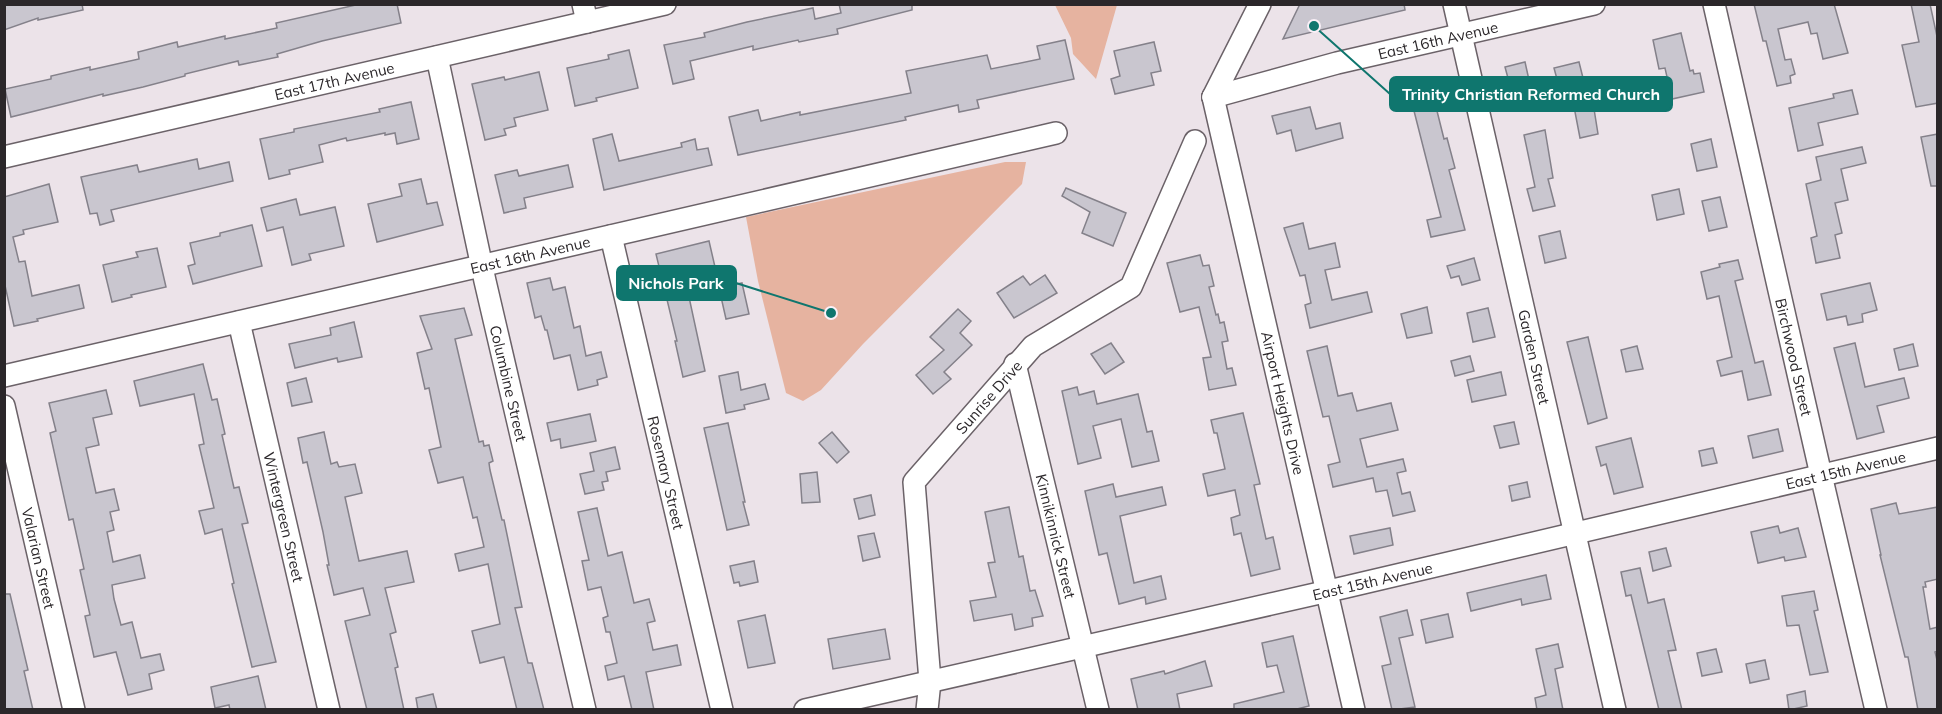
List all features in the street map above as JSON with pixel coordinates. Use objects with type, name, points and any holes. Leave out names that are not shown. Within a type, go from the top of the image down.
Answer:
[{"type":"street","name":"East 17th Avenue","points":[[4,157],[436,57],[585,13],[664,4]]},
{"type":"street","points":[[1213,97],[1260,4]]},
{"type":"street","name":"Garden Street","points":[[1454,4],[1615,710]]},
{"type":"street","name":"East 16th Avenue","points":[[1213,97],[1337,63],[1594,4]]},
{"type":"street","name":"Birchwood Street","points":[[1714,4],[1876,710]]},
{"type":"street","name":"Columbine Street","points":[[436,57],[481,266],[585,710]]},
{"type":"street","name":"Airport Heights Drive","points":[[1213,97],[1354,710]]},
{"type":"street","name":"East 16th Avenue","points":[[4,376],[1056,133]]},
{"type":"street","name":"Sunrise Drive","points":[[927,710],[930,681],[914,482],[1033,345],[1131,287],[1195,141]]},
{"type":"street","name":"Rosemary Street","points":[[611,236],[722,710]]},
{"type":"street","name":"Wintergreen Street","points":[[239,322],[329,710]]},
{"type":"street","name":"Kinnikinnick Street","points":[[1015,364],[1098,710]]},
{"type":"street","name":"Valarian Street","points":[[4,406],[74,710]]},
{"type":"street","name":"East 15th Avenue","points":[[806,710],[1938,448]]},
{"type":"shaded area","points":[[1055,5],[1117,5],[1096,79],[1073,54],[1071,38]]},
{"type":"shaded area","points":[[1005,162],[1026,162],[1022,184],[863,344],[821,390],[803,401],[786,393],[758,281],[746,217]]},
{"type":"building","points":[[4,4],[82,4],[83,10],[38,20],[38,18],[4,30]]},
{"type":"building","points":[[360,4],[397,4],[401,23],[322,41],[277,54],[278,57],[239,65],[238,61],[143,87],[103,96],[103,94],[11,117],[5,89],[51,79],[51,76],[90,67],[90,70],[139,59],[138,52],[177,42],[178,47],[225,36],[225,39],[277,28],[276,23]]},
{"type":"building","points":[[839,4],[912,4],[912,10],[837,29],[838,34],[753,50],[753,46],[690,61],[694,79],[673,84],[664,45],[705,37],[704,33],[747,22],[813,8],[815,19],[841,13]]},
{"type":"building","points":[[1300,4],[1404,4],[1405,10],[1283,39]]},
{"type":"building","points":[[1754,4],[1834,4],[1848,53],[1823,59],[1817,33],[1811,34],[1808,22],[1778,29],[1785,60],[1791,59],[1795,74],[1790,76],[1791,83],[1777,86]]},
{"type":"building","points":[[1911,4],[1930,4],[1938,41],[1938,103],[1916,107],[1902,45],[1919,42]]},
{"type":"building","points":[[1681,33],[1690,71],[1693,70],[1694,74],[1700,73],[1704,92],[1672,99],[1665,68],[1659,69],[1653,40]]},
{"type":"building","points":[[1065,40],[1074,79],[977,100],[979,108],[959,112],[958,105],[905,117],[906,120],[738,155],[729,117],[758,110],[761,121],[911,93],[906,71],[987,55],[991,69],[1040,59],[1037,46]]},
{"type":"building","points":[[1154,42],[1161,71],[1151,73],[1154,85],[1115,94],[1111,79],[1120,76],[1114,51]]},
{"type":"building","points":[[629,50],[638,88],[596,98],[597,101],[575,106],[567,68],[609,59],[608,55]]},
{"type":"building","points":[[1525,62],[1531,89],[1512,93],[1505,67]]},
{"type":"building","points":[[1579,62],[1591,110],[1594,109],[1598,134],[1580,138],[1571,91],[1561,94],[1554,68]]},
{"type":"building","points":[[539,72],[548,110],[514,118],[516,126],[504,129],[506,135],[485,140],[472,84],[504,77],[505,80]]},
{"type":"building","points":[[1852,90],[1858,114],[1818,123],[1823,145],[1798,151],[1789,108],[1834,98],[1833,94]]},
{"type":"building","points":[[1434,99],[1444,139],[1447,138],[1455,168],[1449,170],[1465,230],[1431,237],[1427,220],[1441,217],[1412,103]]},
{"type":"building","points":[[411,102],[419,139],[397,144],[395,133],[385,135],[385,133],[347,141],[346,138],[319,145],[323,162],[289,170],[290,174],[269,179],[260,139],[294,132],[294,129],[380,112],[379,109]]},
{"type":"building","points":[[1310,107],[1316,129],[1340,123],[1343,138],[1296,151],[1291,130],[1277,134],[1272,116]]},
{"type":"building","points":[[1545,130],[1553,178],[1548,179],[1555,206],[1533,211],[1527,189],[1535,187],[1524,135]]},
{"type":"building","points":[[612,134],[619,161],[682,147],[681,143],[695,139],[697,150],[708,148],[712,165],[604,190],[593,139]]},
{"type":"building","points":[[1938,134],[1938,186],[1931,186],[1921,137]]},
{"type":"building","points":[[1711,139],[1717,167],[1697,171],[1691,144]]},
{"type":"building","points":[[1862,147],[1866,163],[1841,169],[1848,200],[1835,203],[1842,233],[1835,235],[1840,258],[1816,263],[1811,238],[1817,236],[1806,184],[1821,180],[1816,157]]},
{"type":"building","points":[[197,159],[199,169],[229,162],[233,181],[111,210],[114,221],[100,225],[97,213],[90,214],[81,177],[137,165],[139,172]]},
{"type":"building","points":[[568,165],[573,187],[524,198],[526,208],[504,213],[495,175],[517,170],[519,176]]},
{"type":"building","points":[[421,179],[427,204],[437,202],[443,225],[377,242],[368,204],[402,196],[399,184]]},
{"type":"building","points":[[49,184],[58,222],[23,230],[24,234],[13,237],[19,262],[25,261],[32,296],[79,285],[84,308],[14,326],[4,281],[4,197]]},
{"type":"building","points":[[1066,188],[1126,213],[1113,246],[1082,233],[1090,212],[1062,196]]},
{"type":"building","points":[[1679,189],[1684,214],[1657,220],[1652,195]]},
{"type":"building","points":[[1720,197],[1727,227],[1709,231],[1702,201]]},
{"type":"building","points":[[296,199],[300,215],[335,207],[344,246],[309,254],[311,260],[292,265],[283,227],[267,231],[261,208]]},
{"type":"building","points":[[1303,223],[1309,249],[1335,243],[1340,267],[1325,270],[1332,300],[1367,292],[1372,312],[1310,328],[1305,305],[1311,303],[1305,275],[1300,276],[1284,228]]},
{"type":"building","points":[[252,225],[262,266],[193,284],[188,266],[195,264],[190,243]]},
{"type":"building","points":[[1560,231],[1566,258],[1545,263],[1539,236]]},
{"type":"building","points":[[709,241],[715,267],[684,274],[705,371],[683,377],[675,341],[677,341],[656,254]]},
{"type":"building","points":[[157,248],[166,287],[112,302],[103,265],[138,257],[136,252]]},
{"type":"building","points":[[1200,255],[1203,266],[1209,265],[1214,286],[1209,287],[1216,315],[1218,314],[1220,323],[1224,322],[1228,341],[1222,342],[1227,369],[1232,368],[1236,385],[1209,390],[1203,358],[1211,357],[1199,307],[1180,312],[1167,263]]},
{"type":"building","points":[[1474,258],[1480,280],[1462,285],[1459,276],[1451,278],[1447,266]]},
{"type":"building","points":[[1738,260],[1743,279],[1735,281],[1755,363],[1763,361],[1771,395],[1748,400],[1742,371],[1721,376],[1717,361],[1732,357],[1719,296],[1707,299],[1701,272],[1720,267],[1719,264]]},
{"type":"building","points":[[1045,275],[1057,293],[1014,318],[997,293],[1023,276],[1030,285]]},
{"type":"building","points":[[550,278],[553,290],[565,287],[574,328],[580,326],[586,356],[601,352],[607,377],[597,380],[598,385],[578,390],[570,355],[554,359],[541,316],[535,318],[527,283]]},
{"type":"building","points":[[742,283],[749,314],[726,319],[719,288]]},
{"type":"building","points":[[1870,283],[1877,310],[1862,314],[1863,322],[1848,325],[1846,316],[1827,320],[1821,294]]},
{"type":"building","points":[[1427,307],[1432,333],[1407,338],[1401,314]]},
{"type":"building","points":[[464,308],[472,335],[455,339],[479,442],[483,441],[484,446],[489,445],[493,461],[489,463],[490,470],[502,520],[504,520],[522,607],[515,608],[528,663],[532,663],[544,710],[517,710],[504,657],[480,663],[472,631],[500,624],[488,564],[459,571],[455,554],[484,547],[477,517],[473,518],[463,477],[438,483],[429,450],[441,447],[429,388],[425,389],[417,353],[432,349],[420,316]]},
{"type":"building","points":[[1488,308],[1495,337],[1473,342],[1467,313]]},
{"type":"building","points":[[958,309],[971,321],[960,333],[972,345],[944,372],[951,379],[933,394],[916,375],[944,350],[930,337]]},
{"type":"building","points":[[354,322],[362,357],[338,362],[337,358],[295,368],[289,344],[331,335],[330,328]]},
{"type":"building","points":[[1588,337],[1607,418],[1588,424],[1567,342]]},
{"type":"building","points":[[1111,343],[1124,362],[1105,374],[1091,354]]},
{"type":"building","points":[[1855,343],[1865,387],[1904,378],[1909,398],[1877,406],[1884,432],[1857,439],[1834,348]]},
{"type":"building","points":[[1913,344],[1918,366],[1899,370],[1894,349]]},
{"type":"building","points":[[1327,346],[1338,396],[1352,393],[1357,411],[1391,403],[1398,430],[1360,439],[1367,467],[1403,459],[1406,471],[1397,473],[1402,494],[1410,492],[1415,511],[1393,516],[1387,490],[1376,492],[1373,478],[1333,487],[1328,465],[1340,462],[1329,416],[1323,417],[1307,351]]},
{"type":"building","points":[[1637,346],[1643,369],[1626,372],[1621,350]]},
{"type":"building","points":[[1470,356],[1474,371],[1455,376],[1451,361]]},
{"type":"building","points":[[203,364],[212,400],[217,399],[225,434],[222,435],[234,488],[239,487],[248,523],[242,524],[276,662],[252,667],[232,584],[234,583],[222,529],[205,534],[199,511],[214,508],[199,445],[204,444],[194,394],[140,406],[134,381]]},
{"type":"building","points":[[738,372],[741,390],[765,384],[769,399],[744,405],[745,409],[726,413],[719,376]]},
{"type":"building","points":[[1501,372],[1506,395],[1472,402],[1467,380]]},
{"type":"building","points":[[306,378],[312,402],[292,406],[287,383]]},
{"type":"building","points":[[1077,387],[1079,395],[1094,391],[1097,404],[1138,394],[1147,432],[1152,431],[1159,461],[1132,467],[1121,419],[1093,426],[1101,458],[1078,464],[1062,391]]},
{"type":"building","points":[[106,390],[112,414],[93,418],[99,445],[86,448],[96,493],[114,489],[119,510],[110,512],[114,530],[107,532],[113,562],[140,555],[145,578],[112,585],[114,599],[121,625],[132,622],[141,658],[160,654],[164,670],[149,674],[152,689],[128,695],[116,652],[94,657],[85,616],[90,615],[80,570],[84,569],[73,519],[69,520],[50,433],[56,431],[49,403]]},
{"type":"building","points":[[1243,413],[1260,484],[1254,485],[1266,539],[1273,537],[1280,569],[1251,576],[1241,533],[1234,535],[1231,518],[1240,515],[1235,490],[1208,496],[1203,474],[1225,469],[1217,433],[1214,433],[1211,420]]},
{"type":"building","points":[[590,414],[596,441],[561,448],[560,439],[551,441],[547,423]]},
{"type":"building","points":[[1514,422],[1519,444],[1500,448],[1494,426]]},
{"type":"building","points":[[728,423],[749,525],[727,530],[704,428]]},
{"type":"building","points":[[1778,429],[1783,451],[1753,458],[1748,436]]},
{"type":"building","points":[[324,432],[331,464],[337,462],[339,467],[355,464],[362,493],[345,497],[359,561],[407,551],[414,582],[385,588],[396,632],[390,634],[398,667],[395,668],[404,710],[367,710],[345,621],[370,615],[363,588],[334,595],[307,462],[303,463],[298,438]]},
{"type":"building","points":[[832,432],[849,452],[837,463],[819,443]]},
{"type":"building","points":[[1631,438],[1643,487],[1614,494],[1606,464],[1601,466],[1596,447]]},
{"type":"building","points":[[615,447],[620,469],[606,472],[608,481],[602,482],[604,490],[585,494],[580,474],[594,471],[590,453]]},
{"type":"building","points":[[1713,448],[1717,463],[1702,466],[1699,451]]},
{"type":"building","points":[[817,472],[820,502],[802,503],[800,474]]},
{"type":"building","points":[[1527,482],[1530,497],[1512,501],[1509,486]]},
{"type":"building","points":[[1113,484],[1116,497],[1162,487],[1166,505],[1120,516],[1134,583],[1161,576],[1166,599],[1146,604],[1145,597],[1119,604],[1107,553],[1099,555],[1085,491]]},
{"type":"building","points":[[871,495],[875,515],[859,519],[854,499]]},
{"type":"building","points":[[1896,503],[1899,514],[1938,507],[1938,579],[1925,582],[1926,587],[1923,587],[1930,629],[1938,627],[1938,651],[1935,652],[1938,664],[1938,710],[1918,710],[1908,657],[1905,657],[1880,555],[1871,509]]},
{"type":"building","points":[[1009,507],[1019,557],[1023,556],[1030,591],[1035,590],[1043,616],[1032,618],[1033,626],[1015,630],[1012,614],[974,621],[970,601],[996,597],[988,563],[995,562],[985,512]]},
{"type":"building","points":[[597,508],[608,556],[622,552],[634,603],[649,599],[655,621],[647,623],[653,650],[677,645],[681,665],[646,672],[654,710],[632,710],[624,676],[608,680],[605,666],[617,663],[610,632],[606,632],[603,618],[608,616],[601,587],[588,590],[582,561],[589,560],[578,512]]},
{"type":"building","points":[[1778,526],[1780,533],[1798,528],[1806,557],[1785,561],[1784,557],[1758,563],[1751,532]]},
{"type":"building","points":[[1390,528],[1393,545],[1354,554],[1350,536]]},
{"type":"building","points":[[874,533],[880,557],[863,561],[858,536]]},
{"type":"building","points":[[1666,548],[1671,566],[1653,571],[1649,552]]},
{"type":"building","points":[[754,561],[758,582],[740,586],[739,582],[734,583],[730,566]]},
{"type":"building","points":[[1640,568],[1648,603],[1664,599],[1676,650],[1668,651],[1682,710],[1659,710],[1631,595],[1626,596],[1621,572]]},
{"type":"building","points":[[1546,575],[1551,599],[1522,605],[1521,599],[1471,611],[1467,593]]},
{"type":"building","points":[[1814,591],[1818,610],[1814,611],[1828,672],[1810,675],[1799,625],[1787,626],[1782,596]]},
{"type":"building","points":[[4,594],[10,594],[28,670],[24,671],[33,710],[4,710]]},
{"type":"building","points":[[1407,610],[1413,635],[1399,638],[1415,707],[1392,710],[1382,666],[1391,664],[1380,617]]},
{"type":"building","points":[[1448,614],[1453,637],[1426,643],[1421,620]]},
{"type":"building","points":[[765,615],[775,663],[748,668],[738,621]]},
{"type":"building","points":[[885,629],[890,659],[833,669],[828,639]]},
{"type":"building","points":[[1293,636],[1309,706],[1293,710],[1234,710],[1234,704],[1284,692],[1277,665],[1267,667],[1262,643]]},
{"type":"building","points":[[1558,644],[1563,667],[1555,669],[1563,710],[1537,710],[1535,698],[1546,695],[1536,649]]},
{"type":"building","points":[[1716,649],[1722,672],[1702,676],[1697,653]]},
{"type":"building","points":[[1765,660],[1769,679],[1750,683],[1746,664]]},
{"type":"building","points":[[1205,661],[1212,686],[1177,694],[1180,710],[1138,710],[1131,679],[1164,671],[1165,674]]},
{"type":"building","points":[[258,676],[266,710],[230,710],[229,705],[215,708],[211,687]]},
{"type":"building","points":[[1805,691],[1807,706],[1789,710],[1787,695]]},
{"type":"building","points":[[433,694],[437,710],[418,710],[416,698]]},
{"type":"place","name":"Trinity Christian Reformed Church","points":[[1314,26]]},
{"type":"place","name":"Nichols Park","points":[[831,313]]}]
